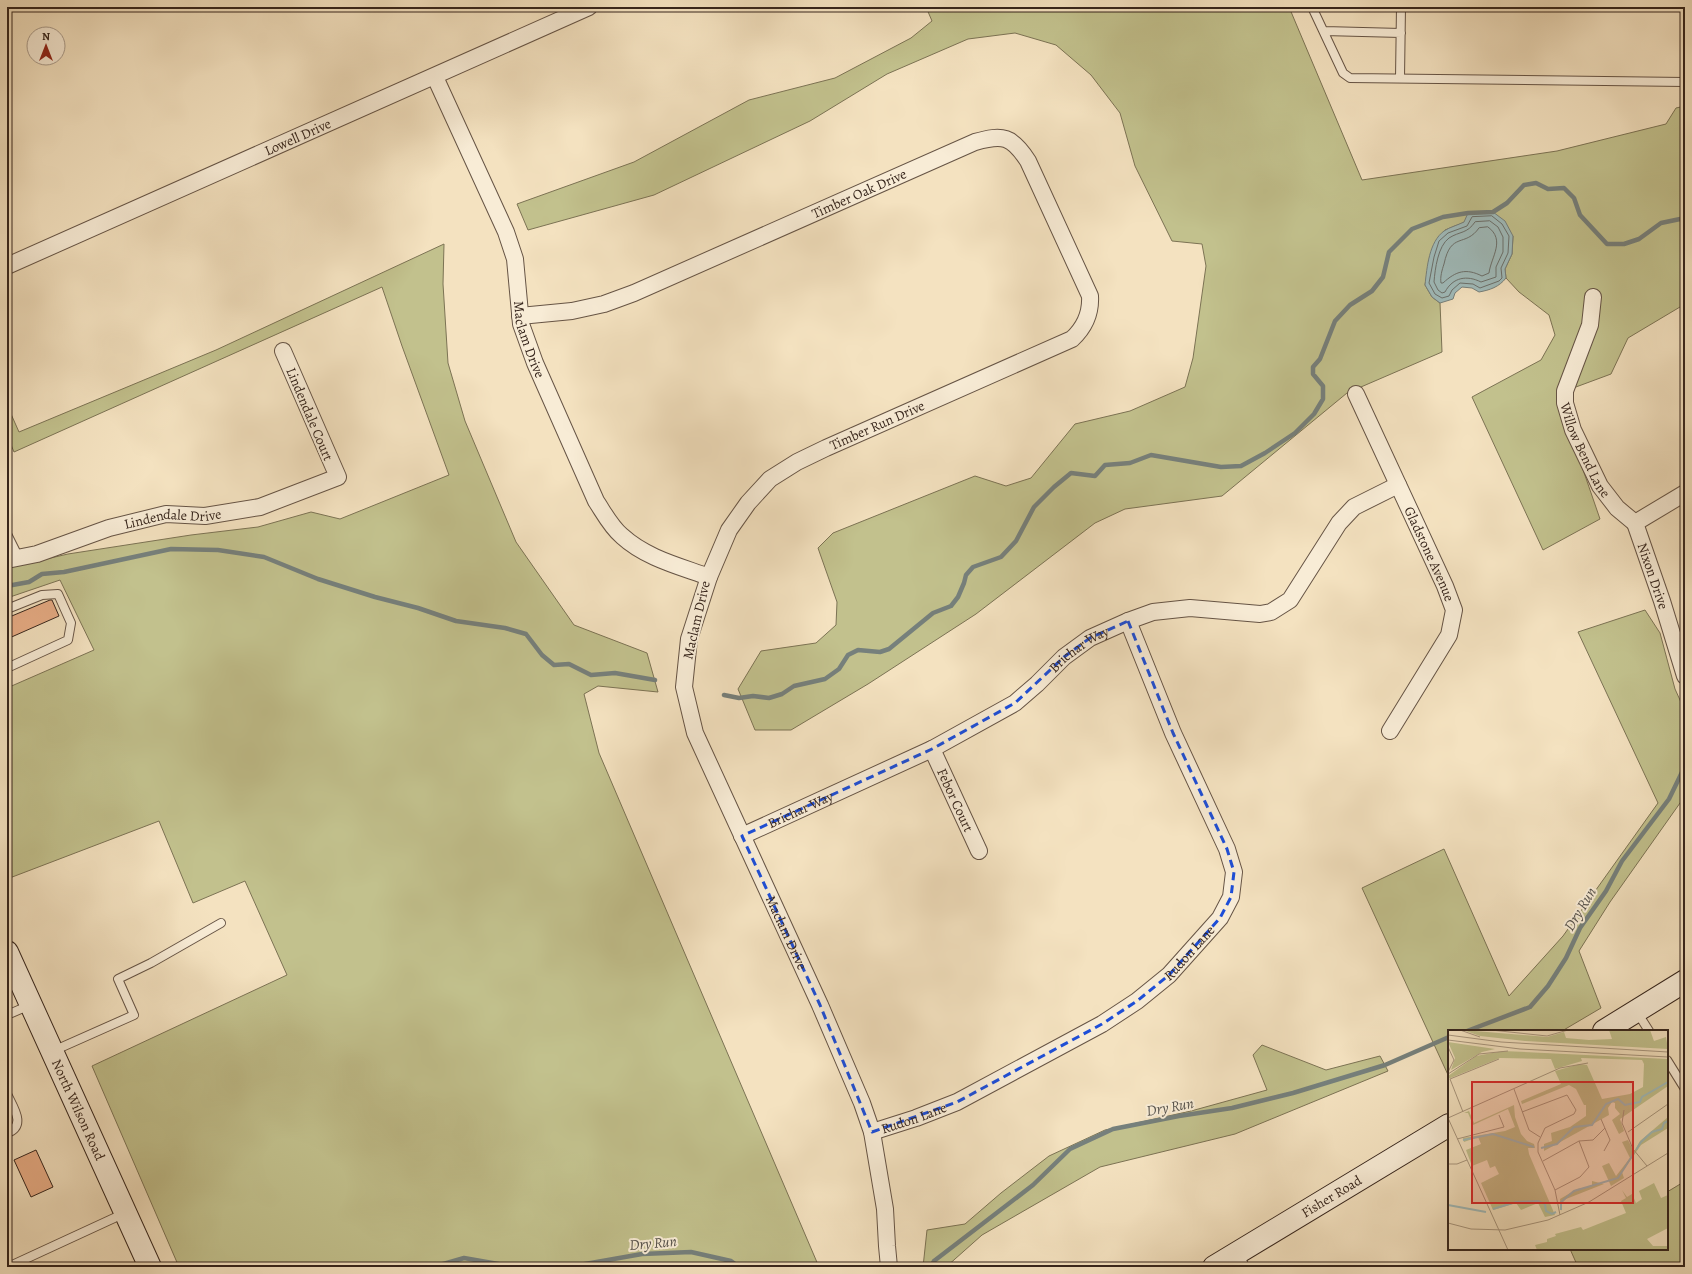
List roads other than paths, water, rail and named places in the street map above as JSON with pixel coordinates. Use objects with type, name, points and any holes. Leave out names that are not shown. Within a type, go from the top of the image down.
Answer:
[{"type":"main road","name":"North Wilson Road","points":[[7,952],[150,1267]]},
{"type":"main road","points":[[1606,1030],[1685,981]]},
{"type":"main road","name":"Fisher Road","points":[[1214,1267],[1242,1260],[1448,1126]]},
{"type":"street","name":"Lowell Drive","points":[[7,266],[435,77],[589,7]]},
{"type":"street","name":"Maclam Drive","points":[[435,77],[506,232],[515,259],[521,324],[535,363],[596,501],[607,519],[621,536],[638,549],[657,558],[709,577],[689,639],[684,687],[696,733],[820,1005],[862,1103],[872,1132],[885,1209],[889,1267]]},
{"type":"street","name":"Timber Oak Drive","points":[[520,316],[572,312],[604,304],[634,293],[975,142],[989,138],[997,138],[1008,140],[1019,147],[1028,161],[1090,296],[1090,307],[1086,320]]},
{"type":"street","name":"Willow Bend Lane","points":[[1593,297],[1590,325],[1565,391],[1565,403],[1573,430],[1600,486],[1617,508],[1635,523]]},
{"type":"street","name":"Timber Run Drive","points":[[709,577],[729,530],[748,503],[770,479],[798,462],[826,448],[1072,339],[1081,330],[1086,320]]},
{"type":"street","name":"Lindendale Court","points":[[283,351],[338,477]]},
{"type":"street","name":"Gladstone Avenue","points":[[1356,394],[1445,586],[1454,610],[1449,635],[1390,731]]},
{"type":"street","name":"Lindendale Drive","points":[[13,559],[38,554],[109,528],[166,514],[204,516],[260,507],[338,477]]},
{"type":"street","name":"Brichar Way","points":[[742,836],[932,749],[1015,703],[1038,684],[1064,657],[1090,638],[1128,621],[1153,612],[1190,608],[1260,614],[1271,612],[1290,600],[1339,523],[1354,507],[1398,485]]},
{"type":"street","points":[[1635,523],[1685,494]]},
{"type":"street","name":"Nixon Drive","points":[[1635,523],[1662,601],[1685,676]]},
{"type":"street","name":"Rudon Lane","points":[[872,1132],[916,1118],[957,1102],[1102,1024],[1137,1001],[1169,975],[1220,918],[1231,897],[1234,872],[1227,849],[1173,733],[1128,621]]},
{"type":"street","name":"Febor Court","points":[[932,749],[979,851]]},
{"type":"lane","points":[[1312,7],[1343,73],[1350,78],[1685,82]]},
{"type":"lane","points":[[1400,78],[1401,7]]},
{"type":"lane","points":[[1324,31],[1401,33]]},
{"type":"lane","points":[[7,534],[13,559]]},
{"type":"lane","points":[[7,609],[42,595],[58,594],[71,623],[68,640],[7,668]]},
{"type":"lane","points":[[52,1051],[134,1015],[118,979],[151,963],[221,923]]},
{"type":"lane","points":[[7,1016],[31,1005]]},
{"type":"lane","points":[[1636,1011],[1648,1030]]},
{"type":"lane","points":[[1668,1062],[1685,1089]]},
{"type":"lane","points":[[7,1094],[18,1118],[17,1126],[7,1134]]},
{"type":"lane","points":[[8,1267],[126,1213]]},
{"type":"water","points":[[1493,212],[1505,221],[1513,236],[1512,254],[1505,269],[1506,278],[1497,286],[1479,292],[1472,288],[1462,287],[1455,293],[1453,299],[1440,303],[1432,297],[1425,285],[1430,255],[1435,242],[1444,231],[1464,222],[1468,213]]},
{"type":"waterway","points":[[724,695],[739,698],[753,696],[769,698],[782,694],[794,686],[825,679],[839,669],[848,655],[858,650],[880,652],[889,649],[933,613],[951,606],[958,597],[966,575],[973,567],[1001,557],[1016,541],[1034,507],[1071,473],[1095,476],[1105,465],[1130,463],[1151,455],[1221,467],[1241,466],[1265,453],[1295,433],[1314,414],[1323,399],[1323,386],[1313,374],[1313,367],[1320,359],[1335,321],[1350,305],[1372,291],[1383,277],[1389,252],[1412,229],[1443,217],[1468,213],[1493,212],[1507,203],[1524,185],[1536,183],[1548,189],[1564,188],[1574,198],[1580,215],[1607,244],[1624,244],[1639,239],[1661,223],[1685,218]]},
{"type":"waterway","points":[[7,586],[29,582],[42,574],[64,572],[171,549],[218,550],[264,557],[318,579],[375,597],[418,608],[456,621],[505,628],[526,634],[542,655],[554,665],[569,664],[591,675],[615,673],[655,680]]},
{"type":"waterway","name":"Dry Run","points":[[1470,1030],[1530,1007],[1548,986],[1566,958],[1580,928],[1606,891],[1622,861],[1669,799],[1685,766]]},
{"type":"waterway","name":"Dry Run","points":[[931,1267],[934,1261],[1033,1185],[1070,1149],[1113,1129],[1179,1116],[1232,1108],[1293,1093],[1385,1065],[1448,1037]]},
{"type":"waterway","name":"Dry Run","points":[[568,1267],[642,1254],[691,1252],[731,1261],[739,1267]]},
{"type":"waterway","name":"Dry Run","points":[[433,1267],[464,1258],[516,1267]]}]
